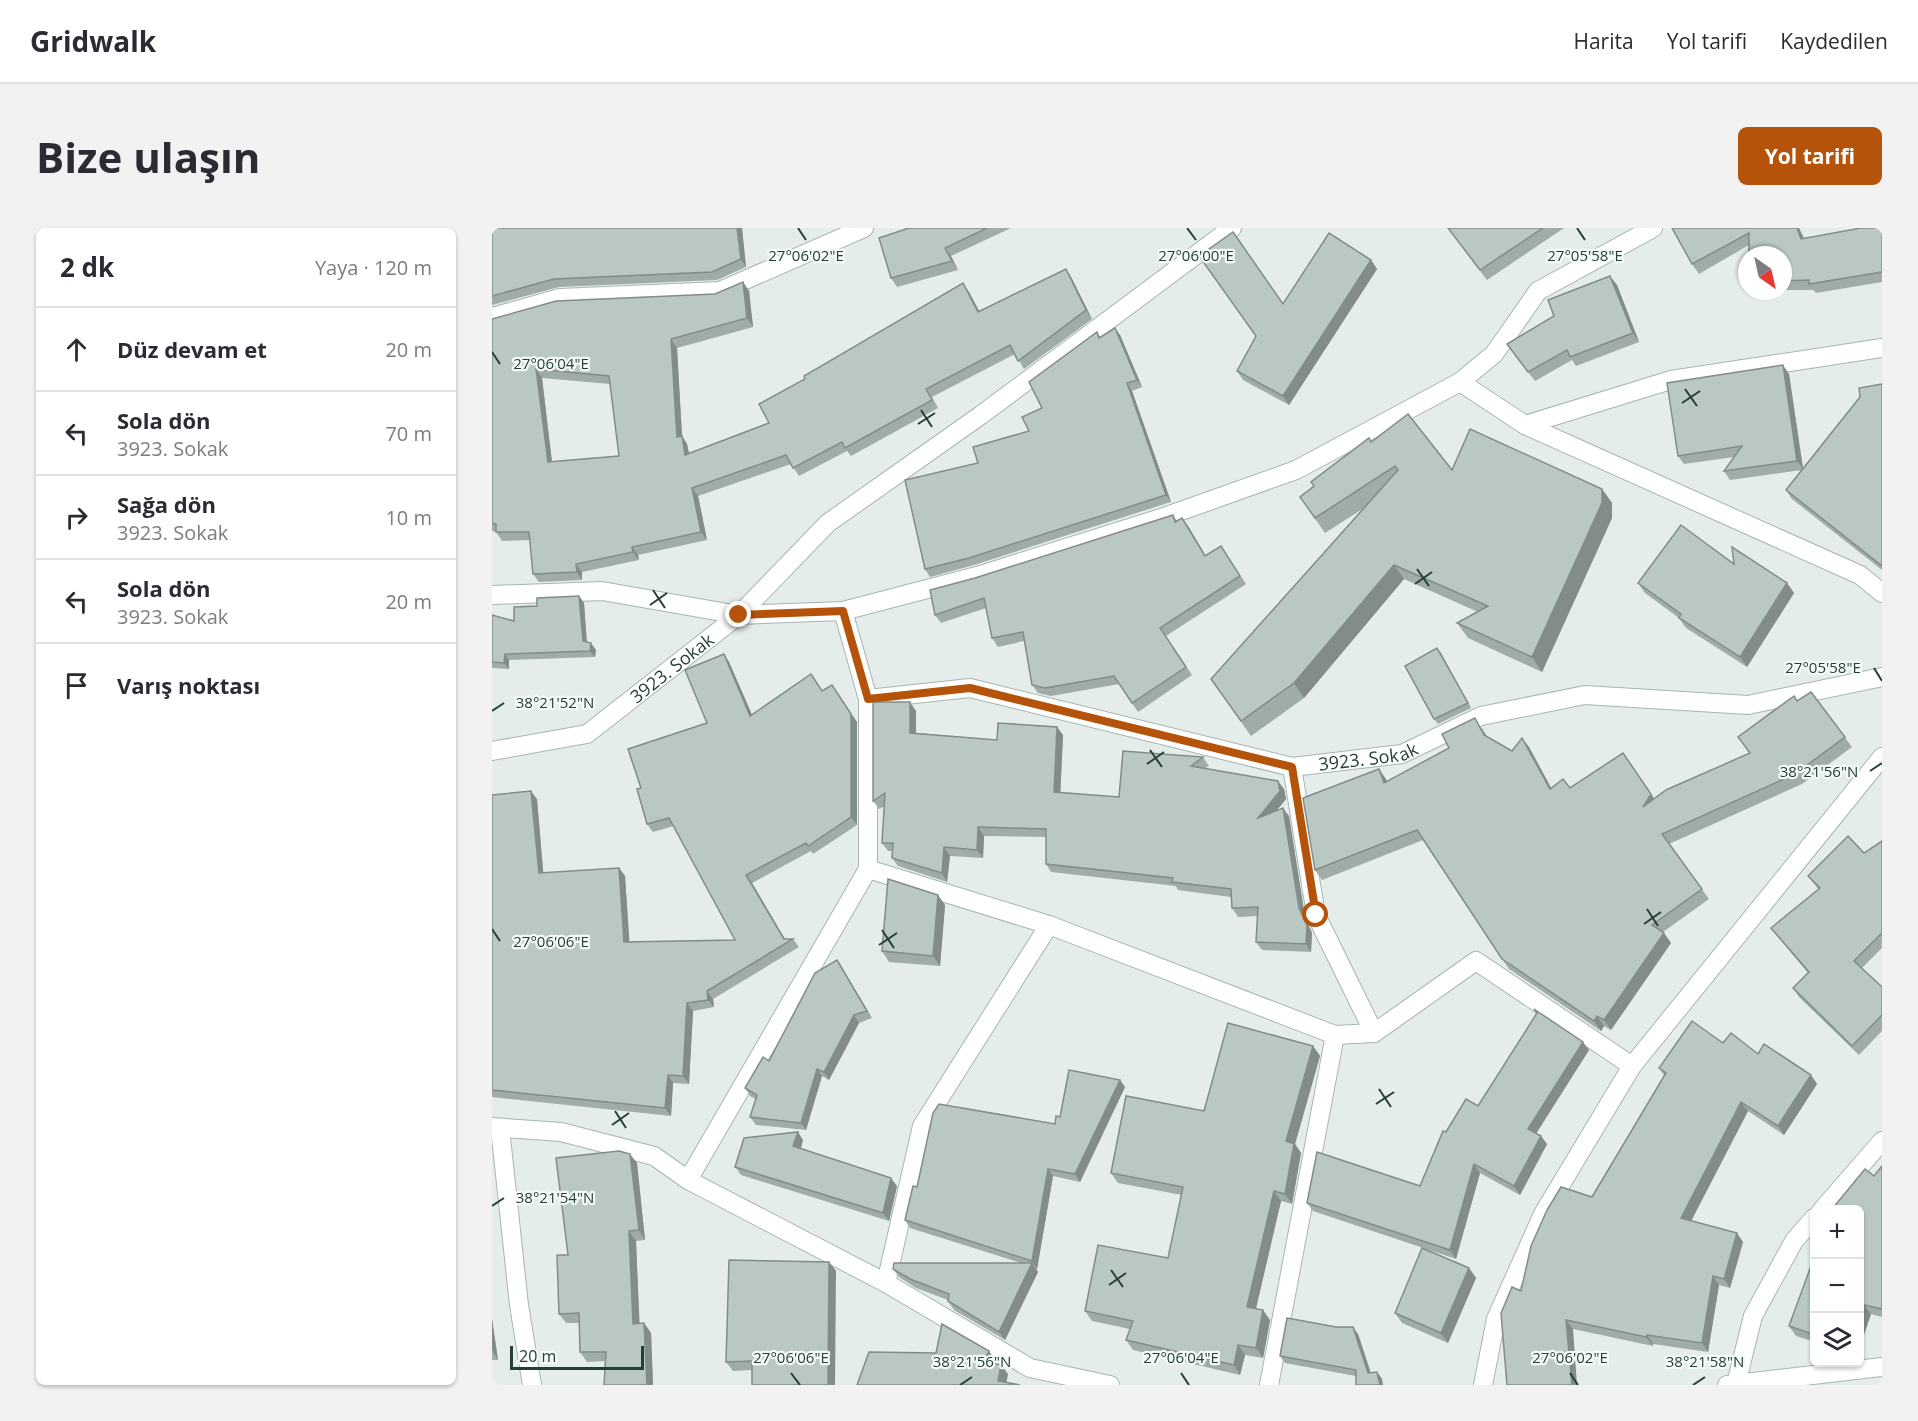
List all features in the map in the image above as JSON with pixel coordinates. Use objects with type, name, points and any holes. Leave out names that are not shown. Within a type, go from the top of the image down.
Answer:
[{"type":"street","points":[[492,317],[560,298],[720,291],[864,228]]},
{"type":"street","name":"3923. Sokak","points":[[492,751],[587,734],[739,615],[828,524],[981,415],[1232,228]]},
{"type":"street","points":[[492,595],[602,591],[739,615],[843,611],[977,576],[1164,517],[1296,470],[1460,382],[1494,354],[1538,291],[1653,228]]},
{"type":"street","points":[[1525,425],[1671,380],[1882,348]]},
{"type":"street","points":[[1460,382],[1525,425],[1860,575],[1882,594]]},
{"type":"street","points":[[688,1180],[868,869],[868,699],[843,611]]},
{"type":"street","name":"3923. Sokak","points":[[868,699],[970,688],[1292,767],[1402,753],[1481,716],[1585,695],[1748,705],[1882,677]]},
{"type":"street","points":[[1484,1385],[1496,1319],[1543,1214],[1632,1066],[1882,758]]},
{"type":"street","points":[[1292,767],[1316,915],[1374,1033]]},
{"type":"street","points":[[868,869],[1049,925],[1335,1035],[1374,1033],[1476,961],[1632,1066]]},
{"type":"street","points":[[886,1283],[922,1126],[1049,925]]},
{"type":"street","points":[[1269,1385],[1335,1035]]},
{"type":"street","points":[[532,1385],[519,1305],[496,1127],[561,1132],[654,1156],[688,1180],[886,1283],[1030,1368],[1110,1385]]},
{"type":"street","points":[[1826,1205],[1882,1142]]},
{"type":"street","points":[[1810,1223],[1794,1241],[1753,1316],[1730,1384],[1882,1367]]},
{"type":"building","points":[[492,228],[737,228],[741,259],[712,272],[554,279],[492,296]]},
{"type":"building","points":[[909,228],[987,228],[945,248],[952,261],[891,278],[879,238]]},
{"type":"building","points":[[1448,228],[1543,228],[1480,270]]},
{"type":"building","points":[[1672,228],[1797,228],[1801,239],[1861,228],[1882,228],[1882,272],[1809,284],[1809,280],[1792,281],[1792,246],[1749,246],[1749,233],[1692,264]]},
{"type":"building","points":[[1233,232],[1283,304],[1329,233],[1371,260],[1283,396],[1237,371],[1256,336],[1199,256]]},
{"type":"building","points":[[1066,269],[1086,310],[1018,361],[1010,345],[926,389],[932,400],[845,448],[842,442],[793,468],[786,455],[692,488],[701,532],[632,547],[633,552],[576,564],[577,572],[533,574],[529,532],[496,532],[496,524],[492,523],[492,319],[556,301],[715,294],[743,282],[747,318],[671,339],[677,437],[682,436],[685,455],[769,423],[759,404],[805,379],[804,376],[963,283],[978,312]],"holes":[[[536,369],[609,376],[619,456],[548,462]]]},
{"type":"building","points":[[1610,276],[1633,333],[1570,357],[1567,350],[1528,372],[1507,344],[1554,316],[1548,300]]},
{"type":"building","points":[[1115,328],[1137,380],[1127,383],[1166,495],[969,558],[925,569],[905,480],[978,463],[973,447],[1029,431],[1022,417],[1042,408],[1029,382],[1097,332],[1099,338]]},
{"type":"building","points":[[1783,365],[1797,461],[1724,471],[1742,446],[1678,456],[1667,383]]},
{"type":"building","points":[[1882,384],[1882,566],[1786,490],[1860,397],[1859,388]]},
{"type":"building","points":[[1408,414],[1452,470],[1470,429],[1602,489],[1602,503],[1532,657],[1457,623],[1488,606],[1394,565],[1294,683],[1241,721],[1211,679],[1398,470],[1395,466],[1315,518],[1300,497],[1314,486],[1311,482],[1369,438],[1371,442]]},
{"type":"building","points":[[1173,515],[1175,522],[1182,518],[1205,556],[1221,546],[1240,576],[1160,628],[1186,667],[1132,703],[1114,676],[1045,688],[1032,685],[1023,632],[992,638],[984,598],[935,615],[930,590],[975,578]]},
{"type":"building","points":[[1681,525],[1734,564],[1732,547],[1787,583],[1740,657],[1679,618],[1681,614],[1638,583]]},
{"type":"building","points":[[579,596],[583,641],[591,643],[590,651],[505,654],[504,663],[492,662],[492,615],[514,621],[514,607],[537,606],[537,598]]},
{"type":"building","points":[[1437,648],[1468,703],[1434,719],[1405,666]]},
{"type":"building","points":[[724,654],[750,716],[811,674],[822,691],[832,685],[851,714],[851,817],[808,846],[806,843],[746,875],[784,939],[793,939],[707,991],[708,1000],[687,1003],[683,1076],[668,1075],[665,1108],[492,1090],[492,795],[531,791],[539,873],[619,868],[624,942],[735,940],[669,818],[647,824],[637,789],[641,788],[628,749],[707,723],[685,670]]},
{"type":"building","points":[[1811,692],[1845,737],[1795,774],[1662,834],[1702,889],[1652,925],[1664,933],[1604,1020],[1597,1016],[1594,1021],[1502,959],[1417,830],[1315,870],[1303,798],[1379,769],[1384,783],[1449,748],[1442,734],[1475,718],[1484,735],[1512,751],[1522,738],[1550,789],[1563,779],[1570,788],[1623,753],[1651,794],[1643,807],[1666,790],[1750,753],[1738,737],[1794,696],[1797,701]]},
{"type":"building","points":[[873,702],[910,702],[910,733],[997,740],[998,723],[1057,727],[1054,792],[1119,797],[1123,751],[1203,757],[1191,766],[1278,781],[1280,791],[1258,818],[1283,808],[1299,908],[1307,925],[1306,944],[1256,942],[1258,907],[1232,908],[1231,889],[1172,882],[1173,878],[1046,864],[1046,829],[978,827],[977,850],[944,847],[942,873],[892,858],[893,843],[882,843],[885,793],[873,801]]},
{"type":"building","points":[[1848,836],[1864,853],[1882,841],[1882,933],[1854,961],[1882,987],[1882,1015],[1852,1046],[1793,988],[1809,972],[1771,928],[1820,888],[1808,876]]},
{"type":"building","points":[[888,879],[938,895],[933,956],[882,951]]},
{"type":"building","points":[[837,960],[867,1011],[854,1015],[824,1072],[817,1069],[801,1123],[750,1117],[757,1095],[745,1088],[763,1057],[769,1061],[815,973]]},
{"type":"building","points":[[1534,1009],[1583,1042],[1528,1129],[1541,1136],[1514,1186],[1474,1164],[1450,1250],[1307,1203],[1317,1152],[1420,1186],[1443,1131],[1446,1132],[1466,1099],[1478,1106],[1537,1013]]},
{"type":"building","points":[[1692,1021],[1723,1043],[1731,1033],[1758,1054],[1764,1044],[1811,1075],[1778,1126],[1741,1102],[1681,1218],[1737,1233],[1724,1279],[1713,1276],[1702,1343],[1647,1335],[1646,1337],[1566,1320],[1572,1385],[1507,1385],[1501,1313],[1512,1287],[1521,1291],[1531,1246],[1547,1210],[1561,1187],[1592,1197],[1666,1073],[1659,1068]]},
{"type":"building","points":[[1228,1023],[1313,1046],[1286,1141],[1294,1144],[1285,1194],[1274,1191],[1247,1307],[1263,1310],[1256,1348],[1238,1345],[1234,1365],[1126,1340],[1133,1321],[1085,1311],[1098,1245],[1168,1258],[1183,1187],[1111,1173],[1126,1096],[1204,1111]]},
{"type":"building","points":[[1069,1070],[1120,1080],[1075,1174],[1048,1169],[1032,1261],[905,1220],[913,1186],[917,1187],[933,1113],[939,1104],[1055,1124],[1056,1116],[1060,1117]]},
{"type":"building","points":[[798,1132],[793,1146],[891,1178],[883,1213],[735,1167],[744,1138]]},
{"type":"building","points":[[619,1151],[630,1154],[639,1230],[629,1231],[633,1324],[644,1323],[647,1385],[604,1385],[606,1352],[580,1352],[579,1313],[559,1314],[557,1255],[568,1255],[556,1158]]},
{"type":"building","points":[[1882,1166],[1882,1309],[1864,1305],[1864,1205],[1835,1205],[1865,1169],[1874,1176]]},
{"type":"building","points":[[1422,1248],[1469,1268],[1441,1333],[1395,1313]]},
{"type":"building","points":[[729,1260],[829,1262],[828,1385],[752,1385],[752,1361],[726,1362]]},
{"type":"building","points":[[894,1263],[1032,1263],[999,1332],[948,1301],[949,1294],[910,1279],[893,1269]]},
{"type":"building","points":[[1810,1269],[1810,1333],[1789,1326]]},
{"type":"building","points":[[1287,1318],[1336,1327],[1353,1327],[1368,1373],[1377,1372],[1380,1385],[1356,1385],[1356,1370],[1280,1356]]},
{"type":"building","points":[[942,1324],[989,1351],[984,1361],[1001,1365],[998,1381],[1020,1385],[857,1385],[869,1352],[936,1353]]},
{"type":"route","points":[[739,615],[843,611],[868,699],[970,688],[1292,767],[1316,915]]}]
